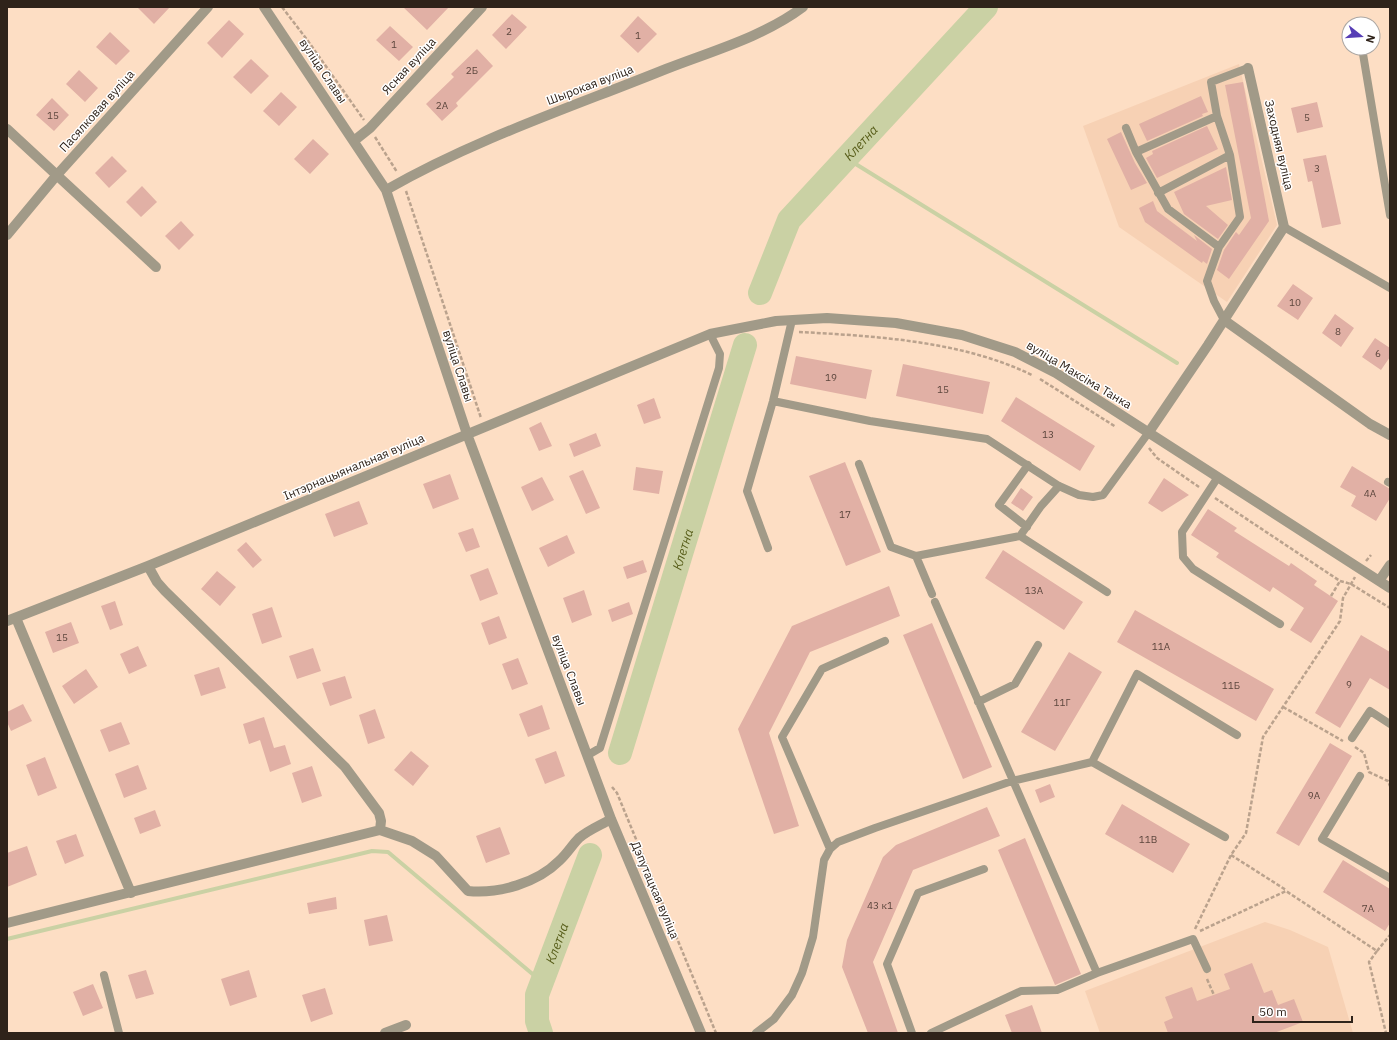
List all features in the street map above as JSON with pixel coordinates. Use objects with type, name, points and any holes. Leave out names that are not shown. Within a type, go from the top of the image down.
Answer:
[{"type":"street","name":"Пасялковая вуліца","points":[[7,235],[56,176],[208,7]]},
{"type":"street","name":"вуліца Славы","points":[[264,7],[355,140],[386,190],[467,434],[588,755]]},
{"type":"street","name":"Ясная вуліца","points":[[355,140],[370,128],[482,7]]},
{"type":"street","name":"Шырокая вуліца","points":[[386,190],[412,174],[467,148],[756,34],[803,7]]},
{"type":"street","name":"Заходняя вуліца","points":[[1248,68],[1284,227]]},
{"type":"street","points":[[7,129],[156,267]]},
{"type":"street","points":[[1149,432],[1284,227]]},
{"type":"street","name":"вуліца Максіма Танка","points":[[710,334],[792,320],[827,318],[896,323],[962,335],[1015,352],[1056,373],[1390,588]]},
{"type":"street","points":[[1224,320],[1370,424],[1390,435]]},
{"type":"street","name":"Інтэрнацыянальная вуліца","points":[[11,619],[148,566],[710,334]]},
{"type":"street","points":[[1379,581],[1390,565]]},
{"type":"street","points":[[148,566],[157,582],[165,592],[345,767],[379,813],[381,821],[380,830]]},
{"type":"street","points":[[11,619],[131,893]]},
{"type":"street","name":"Дэпутацкая вуліца","points":[[588,755],[612,819],[701,1033]]},
{"type":"street","points":[[7,923],[380,830],[412,841],[436,856],[468,891],[483,892],[520,884],[543,876],[560,861],[580,837],[612,819]]},
{"type":"street","points":[[385,1033],[406,1025]]},
{"type":"lane","points":[[1363,56],[1390,215]]},
{"type":"lane","points":[[1224,320],[1214,301],[1207,281],[1219,247],[1240,217],[1230,155],[1218,116],[1211,82],[1248,68]]},
{"type":"lane","points":[[1136,152],[1218,116]]},
{"type":"lane","points":[[1126,128],[1136,152],[1168,209],[1219,247]]},
{"type":"lane","points":[[1158,193],[1230,155]]},
{"type":"lane","points":[[1284,227],[1390,288]]},
{"type":"lane","points":[[768,548],[747,491],[773,401],[792,320]]},
{"type":"lane","points":[[588,755],[600,748],[719,368],[720,354],[710,334]]},
{"type":"lane","points":[[773,401],[870,421],[987,439],[1059,486],[1079,495],[1093,498],[1103,495],[1149,432]]},
{"type":"lane","points":[[859,464],[891,547],[916,556],[1020,536],[1106,592]]},
{"type":"lane","points":[[1027,526],[999,506],[1028,465]]},
{"type":"lane","points":[[1218,477],[1182,532],[1183,556],[1193,569],[1280,624]]},
{"type":"lane","points":[[1020,536],[1059,486]]},
{"type":"lane","points":[[916,556],[1012,781],[1097,973]]},
{"type":"lane","points":[[830,848],[782,737],[822,669],[885,641]]},
{"type":"lane","points":[[978,702],[1015,684],[1038,645]]},
{"type":"lane","points":[[1092,762],[1136,674],[1237,735]]},
{"type":"lane","points":[[1352,742],[1370,711],[1390,724]]},
{"type":"lane","points":[[756,1033],[774,1019],[792,995],[802,973],[813,937],[824,860],[830,848],[838,842],[1012,781],[1092,762],[1225,837]]},
{"type":"lane","points":[[1360,776],[1322,839],[1390,878]]},
{"type":"lane","points":[[912,1033],[887,964],[918,893],[984,869]]},
{"type":"lane","points":[[931,1033],[1021,991],[1057,990],[1097,973],[1193,939],[1206,972]]},
{"type":"lane","points":[[104,975],[119,1033]]},
{"type":"path","points":[[790,332],[892,339],[937,346],[1005,362],[1041,380],[1122,430]]},
{"type":"path","points":[[1142,443],[1150,449],[1157,458],[1340,582],[1351,584],[1390,608]]},
{"type":"path","points":[[1331,596],[1340,582]]},
{"type":"path","points":[[1286,891],[1192,935],[1231,855],[1246,833],[1263,737],[1340,621],[1343,598],[1351,584]]},
{"type":"path","points":[[1283,707],[1344,742]]},
{"type":"path","points":[[1352,742],[1364,753],[1369,772],[1388,781],[1390,786]]},
{"type":"path","points":[[610,785],[617,792],[716,1033]]},
{"type":"path","points":[[1231,855],[1377,951]]},
{"type":"path","points":[[1386,1033],[1369,962],[1390,935]]},
{"type":"path","points":[[1206,972],[1214,995]]},
{"type":"shaded area","points":[[1239,64],[1277,225],[1227,302],[1119,227],[1083,126]]},
{"type":"shaded area","points":[[1265,922],[1290,930],[1328,947],[1353,1033],[1100,1033],[1085,991]]},
{"type":"building","points":[[137,7],[170,7],[154,24]]},
{"type":"building","points":[[403,7],[449,7],[427,30]]},
{"type":"building","points":[[512,14],[527,27],[506,49],[492,35]]},
{"type":"building","points":[[638,16],[657,34],[638,53],[620,36]]},
{"type":"building","points":[[229,20],[244,34],[222,58],[207,43]]},
{"type":"building","points":[[390,26],[413,47],[399,61],[376,40]]},
{"type":"building","points":[[110,32],[130,51],[116,65],[96,47]]},
{"type":"building","points":[[477,49],[493,66],[456,103],[458,106],[442,121],[426,104],[454,77],[451,74]]},
{"type":"building","points":[[251,59],[269,76],[251,94],[233,77]]},
{"type":"building","points":[[79,70],[98,88],[85,102],[66,84]]},
{"type":"building","points":[[1243,82],[1269,221],[1229,279],[1217,270],[1224,250],[1236,232],[1239,235],[1251,218],[1225,85]]},
{"type":"building","points":[[281,92],[297,107],[279,126],[263,111]]},
{"type":"building","points":[[1201,96],[1208,112],[1202,114],[1203,116],[1147,141],[1139,124]]},
{"type":"building","points":[[52,98],[69,115],[54,131],[36,115]]},
{"type":"building","points":[[1317,102],[1323,127],[1297,133],[1291,108]]},
{"type":"building","points":[[1207,126],[1218,149],[1157,178],[1146,158],[1153,154],[1152,151]]},
{"type":"building","points":[[1121,132],[1135,163],[1147,183],[1131,190],[1107,139]]},
{"type":"building","points":[[313,139],[329,154],[310,174],[294,159]]},
{"type":"building","points":[[1326,155],[1341,224],[1322,228],[1312,181],[1308,182],[1303,159]]},
{"type":"building","points":[[112,156],[127,171],[109,188],[95,173]]},
{"type":"building","points":[[1226,167],[1232,200],[1206,206],[1228,225],[1218,239],[1184,214],[1174,192]]},
{"type":"building","points":[[142,186],[157,202],[141,217],[126,202]]},
{"type":"building","points":[[1153,201],[1157,211],[1197,241],[1194,235],[1212,249],[1207,264],[1203,261],[1202,263],[1145,222],[1139,208]]},
{"type":"building","points":[[181,221],[194,235],[179,250],[165,236]]},
{"type":"building","points":[[1293,284],[1313,298],[1298,320],[1277,306]]},
{"type":"building","points":[[1335,314],[1354,328],[1341,347],[1322,333]]},
{"type":"building","points":[[1375,338],[1390,348],[1390,357],[1381,370],[1362,357]]},
{"type":"building","points":[[796,356],[872,370],[866,399],[790,384]]},
{"type":"building","points":[[903,364],[990,382],[983,414],[896,396]]},
{"type":"building","points":[[1016,397],[1095,446],[1080,471],[1001,421]]},
{"type":"building","points":[[654,398],[661,418],[644,424],[637,405]]},
{"type":"building","points":[[541,422],[552,446],[539,451],[529,428]]},
{"type":"building","points":[[596,433],[601,446],[574,457],[569,444]]},
{"type":"building","points":[[845,462],[881,552],[846,566],[809,476]]},
{"type":"building","points":[[1352,466],[1390,489],[1390,498],[1376,521],[1351,506],[1356,496],[1340,487]]},
{"type":"building","points":[[636,467],[663,471],[659,494],[633,490]]},
{"type":"building","points":[[583,470],[600,508],[586,514],[569,476]]},
{"type":"building","points":[[450,474],[459,499],[433,509],[423,484]]},
{"type":"building","points":[[542,477],[554,500],[532,511],[521,487]]},
{"type":"building","points":[[1164,478],[1189,495],[1162,512],[1148,503]]},
{"type":"building","points":[[1021,488],[1033,497],[1023,511],[1011,503]]},
{"type":"building","points":[[359,501],[368,524],[334,537],[325,514]]},
{"type":"building","points":[[1208,509],[1237,528],[1234,531],[1289,566],[1291,563],[1317,581],[1314,585],[1338,601],[1311,643],[1290,630],[1304,608],[1273,587],[1270,592],[1216,557],[1219,553],[1191,535]]},
{"type":"building","points":[[473,528],[480,547],[466,552],[458,533]]},
{"type":"building","points":[[567,535],[575,553],[548,567],[539,548]]},
{"type":"building","points":[[246,542],[262,560],[253,568],[237,550]]},
{"type":"building","points":[[1003,550],[1083,602],[1064,630],[985,578]]},
{"type":"building","points":[[643,560],[647,572],[627,579],[623,567]]},
{"type":"building","points":[[488,568],[498,594],[480,601],[470,575]]},
{"type":"building","points":[[217,571],[236,587],[220,606],[201,589]]},
{"type":"building","points":[[889,586],[900,616],[810,652],[769,733],[799,826],[774,834],[738,729],[792,626]]},
{"type":"building","points":[[584,590],[592,615],[572,623],[563,598]]},
{"type":"building","points":[[115,601],[123,625],[110,630],[101,606]]},
{"type":"building","points":[[629,602],[633,614],[612,622],[608,610]]},
{"type":"building","points":[[272,607],[282,637],[262,644],[252,614]]},
{"type":"building","points":[[1135,610],[1274,689],[1256,721],[1117,642]]},
{"type":"building","points":[[499,616],[507,638],[489,645],[481,623]]},
{"type":"building","points":[[71,622],[79,643],[53,653],[45,632]]},
{"type":"building","points":[[932,623],[992,767],[963,779],[903,635]]},
{"type":"building","points":[[1361,635],[1390,652],[1390,690],[1370,678],[1340,728],[1315,713]]},
{"type":"building","points":[[138,646],[147,666],[129,674],[120,654]]},
{"type":"building","points":[[313,648],[321,671],[297,679],[289,656]]},
{"type":"building","points":[[1069,652],[1102,672],[1055,751],[1021,732]]},
{"type":"building","points":[[518,658],[528,684],[512,690],[502,664]]},
{"type":"building","points":[[219,667],[226,688],[201,696],[194,675]]},
{"type":"building","points":[[86,669],[98,687],[74,704],[62,686]]},
{"type":"building","points":[[345,676],[352,698],[330,706],[322,683]]},
{"type":"building","points":[[23,704],[32,721],[11,731],[7,722],[7,712]]},
{"type":"building","points":[[542,705],[550,729],[528,737],[519,714]]},
{"type":"building","points":[[375,709],[385,738],[368,744],[359,715]]},
{"type":"building","points":[[264,717],[274,748],[285,745],[291,764],[270,772],[260,740],[249,744],[243,724]]},
{"type":"building","points":[[121,722],[130,744],[109,752],[100,730]]},
{"type":"building","points":[[1330,743],[1352,756],[1299,846],[1276,833]]},
{"type":"building","points":[[411,751],[429,766],[413,786],[394,770]]},
{"type":"building","points":[[556,751],[565,776],[545,784],[535,759]]},
{"type":"building","points":[[45,757],[57,788],[38,796],[26,765]]},
{"type":"building","points":[[138,765],[147,789],[124,798],[115,774]]},
{"type":"building","points":[[312,766],[322,796],[302,803],[292,773]]},
{"type":"building","points":[[1050,784],[1055,797],[1040,803],[1035,790]]},
{"type":"building","points":[[1122,804],[1190,844],[1173,873],[1105,834]]},
{"type":"building","points":[[987,807],[1000,836],[913,870],[873,962],[898,1033],[868,1033],[842,967],[847,940],[883,857],[896,845]]},
{"type":"building","points":[[155,810],[161,826],[140,834],[134,818]]},
{"type":"building","points":[[500,827],[510,854],[486,863],[476,836]]},
{"type":"building","points":[[76,834],[84,856],[65,864],[56,841]]},
{"type":"building","points":[[1025,838],[1081,974],[1055,985],[998,850]]},
{"type":"building","points":[[27,846],[37,875],[7,887],[7,853]]},
{"type":"building","points":[[1343,860],[1390,889],[1390,923],[1385,931],[1323,892]]},
{"type":"building","points":[[336,897],[337,909],[309,914],[307,903]]},
{"type":"building","points":[[387,915],[393,941],[369,946],[364,920]]},
{"type":"building","points":[[1252,963],[1264,993],[1272,990],[1278,1005],[1294,999],[1303,1022],[1274,1033],[1168,1033],[1164,1022],[1173,1018],[1165,997],[1192,987],[1197,1001],[1230,989],[1224,974]]},
{"type":"building","points":[[146,970],[154,994],[136,999],[128,975]]},
{"type":"building","points":[[249,970],[257,997],[230,1006],[221,979]]},
{"type":"building","points":[[93,984],[103,1008],[83,1016],[73,992]]},
{"type":"building","points":[[325,988],[333,1014],[311,1022],[302,995]]},
{"type":"building","points":[[1032,1005],[1042,1033],[1012,1033],[1005,1015]]},
{"type":"waterway","name":"Клетна","points":[[760,293],[789,220],[986,7]]},
{"type":"waterway","points":[[846,158],[1177,363]]},
{"type":"waterway","name":"Клетна","points":[[620,753],[745,345]]},
{"type":"waterway","points":[[7,939],[372,851],[388,852],[542,982]]},
{"type":"waterway","name":"Клетна","points":[[541,1033],[537,1021],[537,995],[590,855]]}]
